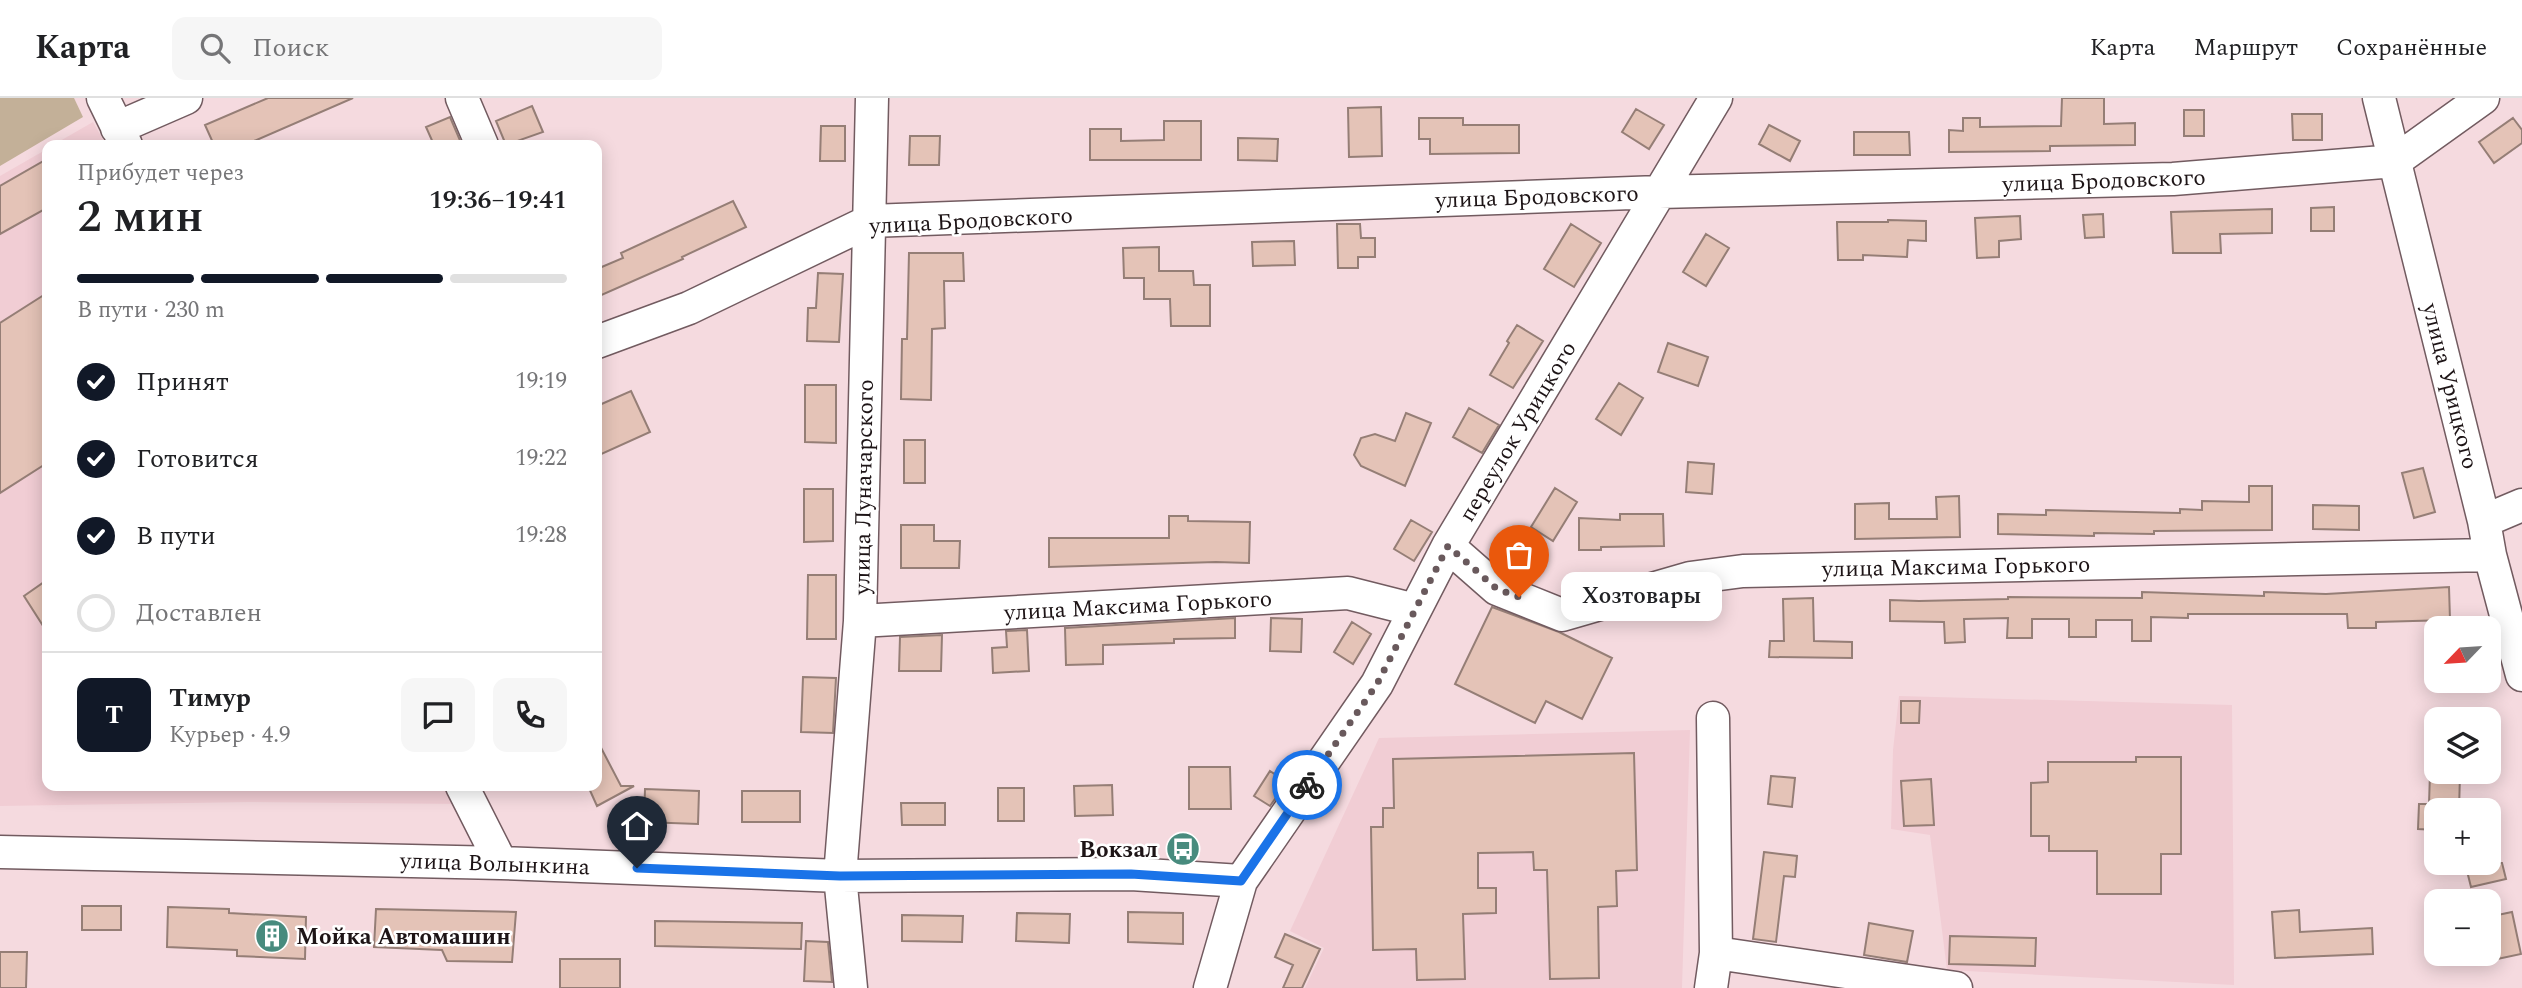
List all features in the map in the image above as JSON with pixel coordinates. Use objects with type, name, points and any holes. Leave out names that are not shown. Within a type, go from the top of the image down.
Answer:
[{"type":"street","points":[[103,98],[121,136],[186,98]]},
{"type":"street","points":[[462,98],[480,140]]},
{"type":"street","name":"улица Луначарского","points":[[851,988],[840,876],[860,621],[872,98]]},
{"type":"street","name":"переулок Урицкого","points":[[1210,988],[1241,881],[1377,684],[1448,546],[1716,98]]},
{"type":"street","name":"улица Урицкого","points":[[2379,98],[2484,521],[2490,555],[2522,675]]},
{"type":"street","points":[[2395,161],[2483,98]]},
{"type":"street","name":"улица Бродовского","points":[[602,340],[689,308],[870,221],[1660,192],[2173,179],[2395,161]]},
{"type":"street","points":[[2484,521],[2522,505]]},
{"type":"street","name":"улица Максима Горького","points":[[1448,546],[1497,589],[1562,615],[1690,578],[1742,570],[2490,555]]},
{"type":"street","name":"улица Максима Горького","points":[[860,621],[1348,593],[1415,610]]},
{"type":"street","points":[[1711,988],[1716,953],[1713,718]]},
{"type":"street","points":[[465,791],[501,863]]},
{"type":"street","name":"улица Волынкина","points":[[0,852],[501,863],[840,876],[1131,874],[1241,881]]},
{"type":"street","points":[[1716,953],[1956,988]]},
{"type":"shaded area","points":[[0,98],[74,98],[83,117],[0,166]]},
{"type":"shaded area","points":[[93,122],[103,140],[62,140]]},
{"type":"shaded area","points":[[42,152],[42,791],[452,791],[459,804],[247,802],[0,806],[0,176]]},
{"type":"shaded area","points":[[1899,696],[2232,705],[2234,985],[1947,970],[1930,835],[1891,829],[1893,750]]},
{"type":"shaded area","points":[[1690,730],[1682,988],[1305,988],[1324,948],[1290,931],[1379,738]]},
{"type":"building","points":[[268,98],[353,98],[256,140],[212,140],[205,125]]},
{"type":"building","points":[[2062,98],[2104,98],[2104,124],[2135,123],[2135,145],[2050,146],[2050,151],[1949,152],[1949,130],[1963,131],[1963,118],[1980,118],[1980,127],[2061,126]]},
{"type":"building","points":[[532,106],[543,132],[520,140],[504,140],[496,121]]},
{"type":"building","points":[[1381,107],[1382,156],[1349,157],[1348,108]]},
{"type":"building","points":[[1636,109],[1664,125],[1649,149],[1622,132]]},
{"type":"building","points":[[2184,110],[2204,110],[2204,136],[2184,136]]},
{"type":"building","points":[[2292,114],[2322,114],[2322,140],[2293,140]]},
{"type":"building","points":[[450,117],[460,140],[432,140],[426,127]]},
{"type":"building","points":[[1419,118],[1463,118],[1463,125],[1519,125],[1519,153],[1430,154],[1430,139],[1419,139]]},
{"type":"building","points":[[2513,118],[2522,130],[2522,143],[2494,163],[2479,142]]},
{"type":"building","points":[[1164,121],[1201,121],[1201,160],[1090,160],[1090,129],[1121,129],[1121,141],[1164,140]]},
{"type":"building","points":[[1769,125],[1800,141],[1790,161],[1759,144]]},
{"type":"building","points":[[821,126],[845,126],[845,161],[820,161]]},
{"type":"building","points":[[1854,132],[1909,132],[1910,155],[1854,155]]},
{"type":"building","points":[[910,136],[940,136],[939,165],[909,165]]},
{"type":"building","points":[[1238,138],[1278,139],[1277,161],[1238,160]]},
{"type":"building","points":[[42,162],[42,211],[0,234],[0,186]]},
{"type":"building","points":[[733,201],[746,227],[682,257],[683,259],[602,295],[602,267],[623,258],[621,253]]},
{"type":"building","points":[[2334,207],[2334,231],[2311,231],[2311,208]]},
{"type":"building","points":[[2272,209],[2272,233],[2220,234],[2221,253],[2173,253],[2171,212]]},
{"type":"building","points":[[2103,214],[2104,237],[2085,238],[2083,215]]},
{"type":"building","points":[[2020,216],[2021,239],[1999,241],[1999,257],[1977,258],[1975,218]]},
{"type":"building","points":[[1926,221],[1926,241],[1908,240],[1907,257],[1863,255],[1863,260],[1838,260],[1837,222]]},
{"type":"building","points":[[1337,224],[1360,224],[1361,238],[1375,238],[1375,257],[1358,257],[1358,268],[1338,268]]},
{"type":"building","points":[[1571,224],[1601,243],[1574,287],[1544,269]]},
{"type":"building","points":[[1706,234],[1729,248],[1706,286],[1683,272]]},
{"type":"building","points":[[1294,241],[1295,265],[1253,266],[1252,242]]},
{"type":"building","points":[[1159,247],[1159,271],[1193,271],[1194,285],[1210,285],[1210,326],[1171,326],[1170,299],[1144,299],[1144,278],[1124,278],[1123,248]]},
{"type":"building","points":[[909,253],[963,253],[964,281],[944,281],[945,328],[932,329],[931,400],[901,399],[902,339],[907,339]]},
{"type":"building","points":[[818,273],[843,274],[839,342],[807,341],[808,308],[816,308]]},
{"type":"building","points":[[42,296],[42,466],[0,493],[0,323]]},
{"type":"building","points":[[1517,325],[1543,341],[1513,388],[1490,375]]},
{"type":"building","points":[[1668,343],[1708,357],[1698,386],[1658,372]]},
{"type":"building","points":[[1619,383],[1643,398],[1621,435],[1596,419]]},
{"type":"building","points":[[805,385],[836,385],[836,443],[805,442]]},
{"type":"building","points":[[631,391],[650,432],[602,454],[602,404]]},
{"type":"building","points":[[1469,408],[1499,425],[1482,453],[1453,437]]},
{"type":"building","points":[[1406,413],[1431,423],[1405,486],[1361,466],[1354,455],[1361,438],[1375,434],[1395,441]]},
{"type":"building","points":[[904,440],[925,440],[925,483],[904,483]]},
{"type":"building","points":[[1688,462],[1714,464],[1712,494],[1686,492]]},
{"type":"building","points":[[2423,468],[2435,512],[2414,518],[2402,473]]},
{"type":"building","points":[[2249,486],[2272,486],[2272,530],[2094,533],[2094,536],[1998,534],[1998,514],[2046,515],[2046,510],[2180,513],[2180,509],[2202,510],[2202,501],[2249,502]]},
{"type":"building","points":[[1555,488],[1577,502],[1553,541],[1531,527]]},
{"type":"building","points":[[804,489],[833,489],[833,541],[804,542]]},
{"type":"building","points":[[1959,496],[1960,537],[1855,539],[1855,504],[1889,503],[1889,519],[1937,519],[1936,497]]},
{"type":"building","points":[[2313,505],[2359,506],[2359,530],[2313,529]]},
{"type":"building","points":[[1620,514],[1663,514],[1664,546],[1579,550],[1579,518],[1620,520]]},
{"type":"building","points":[[1169,516],[1188,516],[1188,521],[1250,522],[1249,563],[1049,567],[1049,538],[1169,538]]},
{"type":"building","points":[[1411,520],[1432,532],[1414,561],[1394,549]]},
{"type":"building","points":[[901,525],[934,525],[934,541],[960,541],[959,568],[901,568]]},
{"type":"building","points":[[808,575],[836,575],[836,639],[807,639]]},
{"type":"building","points":[[42,583],[42,624],[24,596]]},
{"type":"building","points":[[2449,587],[2450,616],[2424,616],[2424,621],[2376,622],[2376,628],[2348,628],[2347,614],[2188,614],[2188,618],[2151,617],[2151,641],[2132,641],[2132,620],[2096,620],[2096,637],[2069,637],[2069,619],[2032,619],[2032,638],[2007,638],[2008,618],[1964,619],[1965,642],[1945,643],[1944,622],[1890,621],[1890,600],[2142,598],[2142,592],[2264,596],[2264,592],[2326,594]]},
{"type":"building","points":[[1813,598],[1814,641],[1852,642],[1852,658],[1769,657],[1770,641],[1784,641],[1783,599]]},
{"type":"building","points":[[1492,607],[1559,632],[1612,658],[1582,719],[1546,701],[1535,723],[1455,684]]},
{"type":"building","points":[[1235,618],[1235,638],[1174,639],[1174,643],[1103,645],[1103,664],[1066,665],[1065,628]]},
{"type":"building","points":[[1271,618],[1302,619],[1301,652],[1270,651]]},
{"type":"building","points":[[1352,622],[1371,634],[1353,664],[1334,652]]},
{"type":"building","points":[[1027,630],[1029,671],[993,673],[992,648],[1007,647],[1006,631]]},
{"type":"building","points":[[942,635],[941,671],[899,671],[900,637]]},
{"type":"building","points":[[803,677],[836,678],[833,733],[801,732]]},
{"type":"building","points":[[1901,701],[1920,701],[1919,723],[1901,723]]},
{"type":"building","points":[[602,750],[621,786],[634,786],[597,806],[590,791],[602,791]]},
{"type":"building","points":[[1634,753],[1637,870],[1616,871],[1617,906],[1598,907],[1599,978],[1550,979],[1547,870],[1534,870],[1533,852],[1478,853],[1478,888],[1496,888],[1496,913],[1463,914],[1465,979],[1417,980],[1416,949],[1373,950],[1371,827],[1383,827],[1383,808],[1394,808],[1393,759]]},
{"type":"building","points":[[2136,757],[2181,757],[2181,854],[2161,854],[2161,894],[2097,894],[2097,851],[2049,851],[2049,836],[2031,836],[2031,783],[2048,782],[2048,762],[2136,762]]},
{"type":"building","points":[[1189,767],[1230,767],[1231,809],[1189,809]]},
{"type":"building","points":[[1270,771],[1287,782],[1270,806],[1254,796]]},
{"type":"building","points":[[1771,776],[1795,778],[1792,807],[1768,804]]},
{"type":"building","points":[[1931,779],[1934,825],[1904,826],[1901,781]]},
{"type":"building","points":[[2430,784],[2460,784],[2459,798],[2429,798]]},
{"type":"building","points":[[1112,785],[1113,815],[1075,816],[1074,786]]},
{"type":"building","points":[[998,788],[1024,788],[1024,821],[998,821]]},
{"type":"building","points":[[645,789],[699,791],[698,824],[644,822]]},
{"type":"building","points":[[742,791],[800,791],[800,822],[742,822]]},
{"type":"building","points":[[901,803],[945,803],[945,825],[902,825]]},
{"type":"building","points":[[2419,804],[2424,804],[2424,829],[2418,829]]},
{"type":"building","points":[[1764,852],[1797,856],[1795,877],[1784,876],[1776,942],[1753,939]]},
{"type":"building","points":[[2502,863],[2506,879],[2471,887],[2468,875],[2501,875]]},
{"type":"building","points":[[82,906],[121,906],[121,930],[82,930]]},
{"type":"building","points":[[168,907],[229,909],[229,913],[306,917],[305,959],[237,956],[237,950],[167,947]]},
{"type":"building","points":[[376,909],[516,912],[512,962],[447,961],[442,950],[374,947]]},
{"type":"building","points":[[2299,910],[2300,932],[2372,928],[2373,954],[2275,958],[2272,912]]},
{"type":"building","points":[[1128,912],[1183,913],[1183,944],[1128,942]]},
{"type":"building","points":[[2512,912],[2521,954],[2501,958],[2501,914]]},
{"type":"building","points":[[1017,913],[1070,914],[1069,943],[1016,941]]},
{"type":"building","points":[[902,915],[963,916],[962,942],[902,941]]},
{"type":"building","points":[[655,921],[802,923],[801,949],[655,946]]},
{"type":"building","points":[[1869,923],[1913,931],[1907,962],[1864,955]]},
{"type":"building","points":[[1285,934],[1320,949],[1302,988],[1283,988],[1293,965],[1275,957]]},
{"type":"building","points":[[1950,936],[2036,938],[2035,966],[1949,964]]},
{"type":"building","points":[[806,941],[828,942],[832,982],[804,981]]},
{"type":"building","points":[[0,952],[27,952],[26,988],[0,988]]},
{"type":"building","points":[[560,959],[620,959],[620,988],[560,988]]},
{"type":"way so far","points":[[1307,785],[1377,684],[1448,546],[1497,589],[1519,597]]},
{"type":"place","name":"Хозтовары","points":[[1519,597]]},
{"type":"place","name":"Вокзал","points":[[1183,849]]},
{"type":"place","name":"Мойка Автомашин","points":[[272,936]]},
{"type":"route","points":[[637,868],[840,876],[1131,874],[1241,881],[1307,785]]}]
